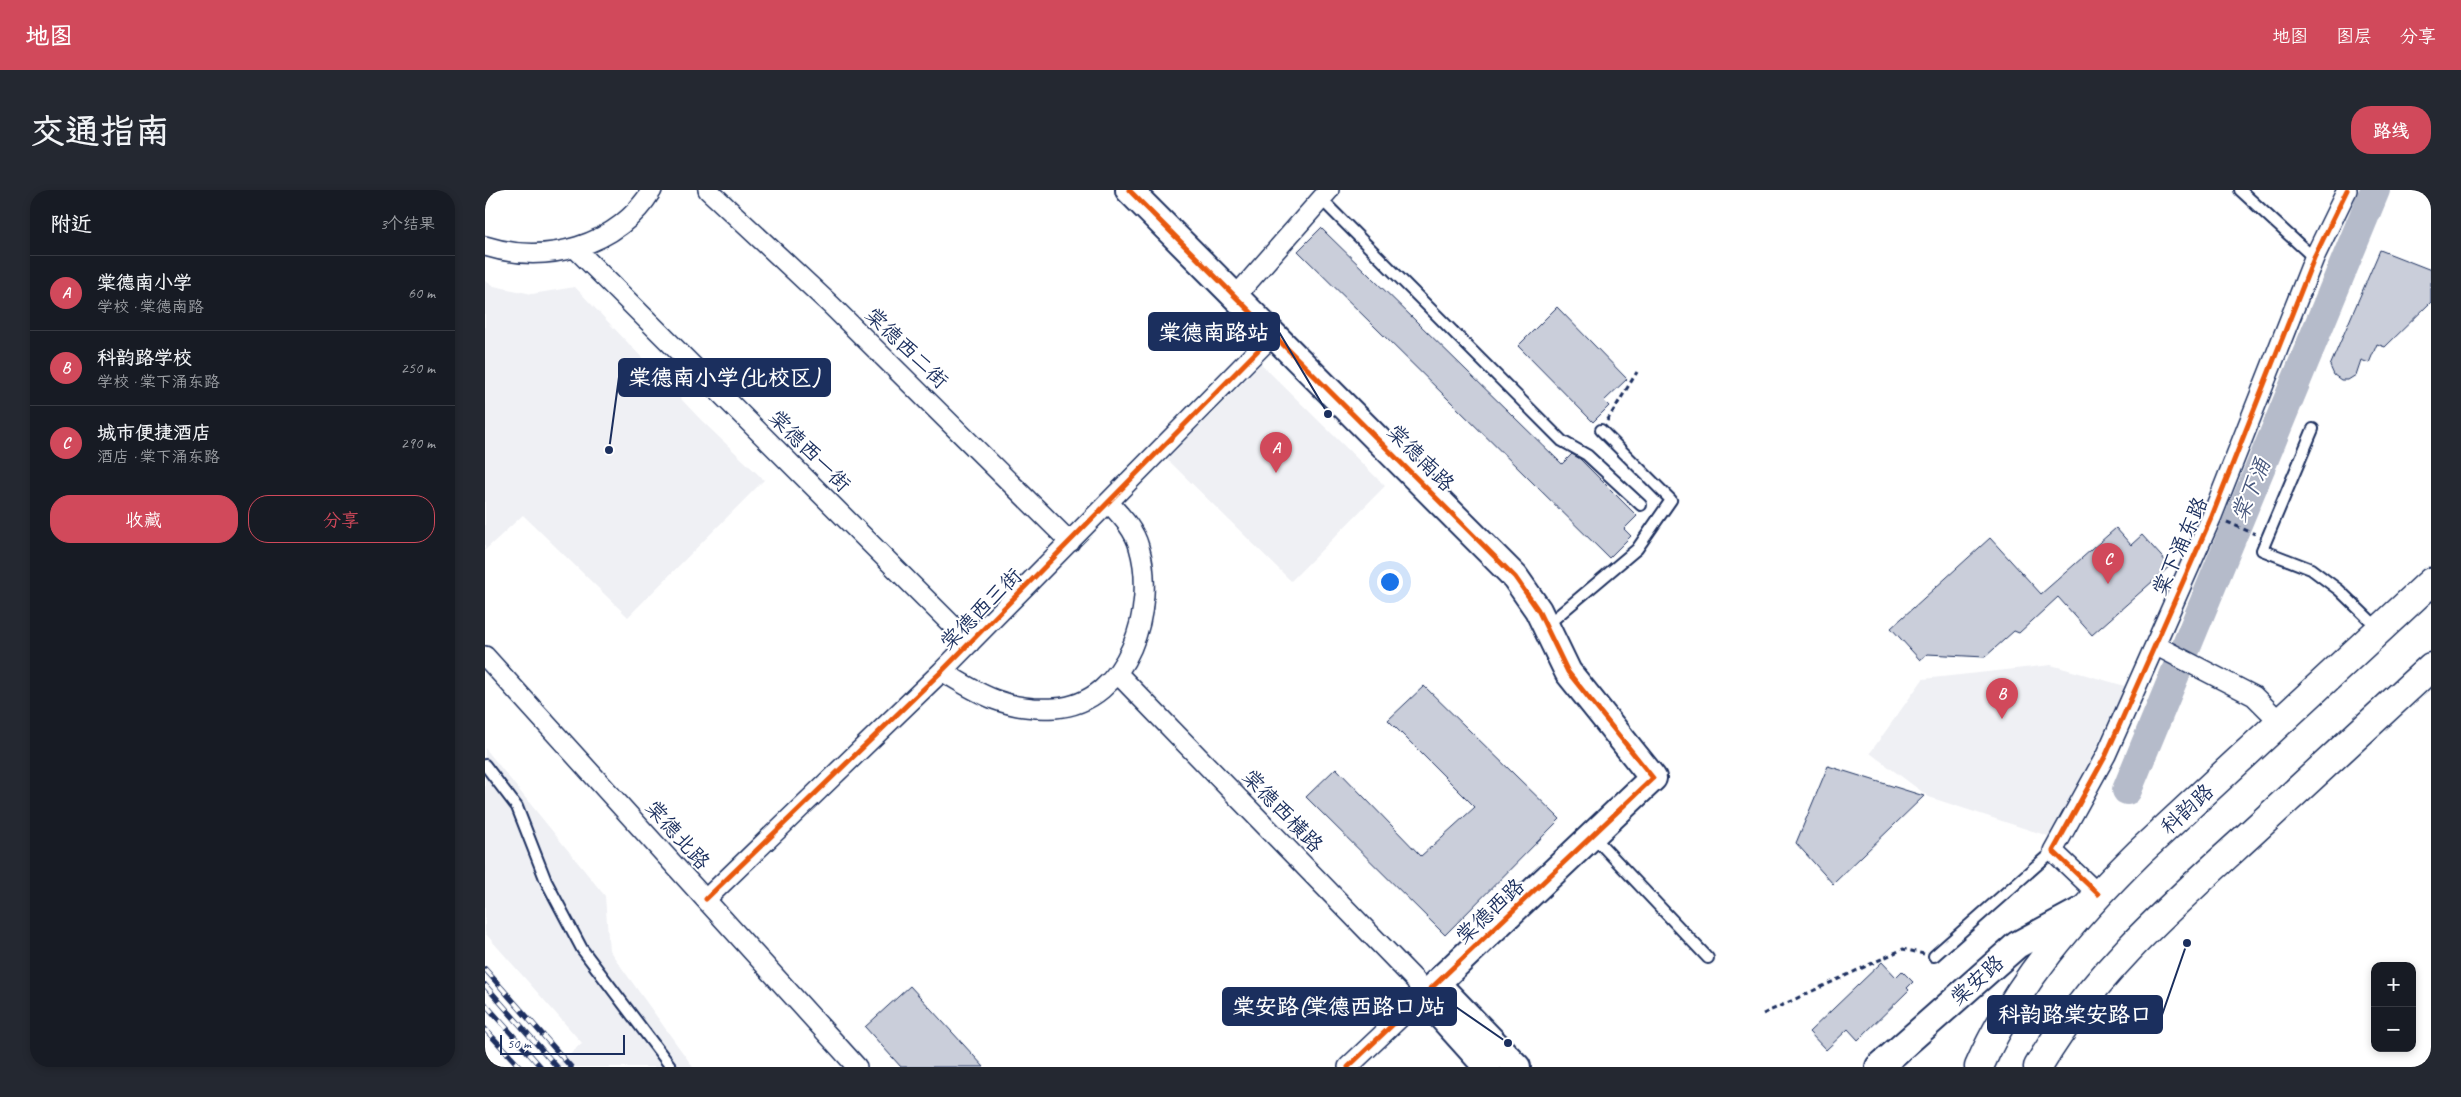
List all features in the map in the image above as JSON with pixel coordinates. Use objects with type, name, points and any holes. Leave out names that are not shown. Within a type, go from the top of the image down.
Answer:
[{"type":"highway","name":"科韵路","points":[[1979,1067],[2011,1007],[2035,971],[2092,901],[2280,722],[2431,582]]},
{"type":"highway","points":[[2038,1067],[2057,1034],[2087,994],[2126,952],[2200,880],[2431,666]]},
{"type":"street","points":[[485,246],[502,252],[527,254],[551,254],[575,248],[597,240],[616,228],[634,213],[652,190]]},
{"type":"street","name":"棠德西二街","points":[[708,190],[838,312],[1070,542]]},
{"type":"street","name":"棠德南路","points":[[1129,190],[1515,577],[1546,626],[1569,672],[1653,778]]},
{"type":"street","name":"棠下涌东路","points":[[2053,851],[2106,755],[2155,645],[2212,516],[2314,258],[2347,190]]},
{"type":"street","points":[[1235,297],[1325,195]]},
{"type":"street","name":"棠德西一街","points":[[575,248],[970,643]]},
{"type":"street","name":"棠德西三街","points":[[706,899],[942,671],[1273,335]]},
{"type":"street","points":[[942,671],[995,701],[1039,708],[1057,708],[1078,703],[1104,688],[1117,673],[1128,655],[1141,619],[1145,596],[1145,580],[1139,545],[1125,520],[1109,503]]},
{"type":"street","points":[[2155,645],[2210,671],[2254,696],[2280,722]]},
{"type":"street","name":"棠德北路","points":[[485,656],[857,1067]]},
{"type":"street","name":"棠德西横路","points":[[1117,673],[1425,987]]},
{"type":"street","name":"棠德西路","points":[[1348,1067],[1425,987],[1593,836],[1653,778]]},
{"type":"street","points":[[2053,851],[2092,901]]},
{"type":"street","name":"棠安路","points":[[1879,1067],[2017,945],[2092,901]]},
{"type":"street","points":[[1425,987],[1487,1067]]},
{"type":"street","points":[[1425,987],[1517,1067]]},
{"type":"lane","points":[[2240,190],[2314,258]]},
{"type":"lane","points":[[1325,195],[1562,441],[1587,455],[1641,505]]},
{"type":"lane","points":[[2313,429],[2262,550],[2311,569],[2339,590],[2380,629]]},
{"type":"lane","points":[[1546,626],[1637,550],[1671,500],[1601,430]]},
{"type":"lane","points":[[485,765],[517,807],[546,881],[582,949],[671,1067]]},
{"type":"lane","points":[[1593,836],[1708,958]]},
{"type":"lane","points":[[1934,956],[2053,851]]},
{"type":"path","points":[[1601,430],[1637,372]]},
{"type":"path","points":[[2212,516],[2267,538]]},
{"type":"path","points":[[1763,1014],[1903,950],[1934,956]]},
{"type":"shaded area","points":[[485,281],[494,286],[532,294],[575,287],[701,420],[764,480],[628,617],[523,515],[485,550]]},
{"type":"shaded area","points":[[1261,364],[1385,486],[1291,581],[1167,459]]},
{"type":"shaded area","points":[[2051,665],[2125,686],[2054,838],[1929,797],[1870,753],[1923,679]]},
{"type":"shaded area","points":[[485,748],[605,896],[609,950],[693,1067],[554,1067],[582,1043],[485,933]]},
{"type":"building","points":[[1321,228],[1562,464],[1572,454],[1580,459],[1637,516],[1624,529],[1631,536],[1609,558],[1298,251]]},
{"type":"building","points":[[2380,250],[2431,270],[2431,302],[2385,347],[2377,344],[2369,363],[2361,360],[2356,375],[2348,380],[2341,380],[2334,375],[2330,366]]},
{"type":"building","points":[[1557,307],[1627,379],[1604,401],[1609,406],[1593,422],[1518,346]]},
{"type":"building","points":[[2116,528],[2131,545],[2142,535],[2170,566],[2092,635],[2058,597],[2019,633],[2014,631],[1985,657],[1927,654],[1920,660],[1891,628],[1990,538],[2041,594]]},
{"type":"building","points":[[1424,686],[1560,819],[1445,935],[1306,797],[1336,768],[1421,856],[1475,807],[1388,720]]},
{"type":"building","points":[[1828,766],[1924,796],[1833,884],[1796,843]]},
{"type":"building","points":[[1882,962],[1896,977],[1902,971],[1913,982],[1907,988],[1909,990],[1858,1040],[1848,1029],[1826,1050],[1809,1032]]},
{"type":"building","points":[[910,986],[984,1067],[901,1067],[865,1027]]},
{"type":"waterway","name":"棠下涌","points":[[2127,790],[2375,190]]},
{"type":"railway","points":[[485,969],[571,1067]]},
{"type":"railway","points":[[485,985],[557,1067]]},
{"type":"railway","points":[[485,1004],[541,1067]]},
{"type":"railway","points":[[485,1029],[520,1067]]},
{"type":"cycle path","points":[[1129,190],[1515,577],[1538,610],[1568,672],[1653,778],[1348,1067]]},
{"type":"cycle path","points":[[2098,894],[2053,851],[2106,755],[2155,645],[2212,516],[2314,258],[2347,190]]},
{"type":"cycle path","points":[[706,899],[942,671],[1273,335]]},
{"type":"place","name":"棠德南路站","points":[[1328,414]]},
{"type":"place","name":"棠德南小学(北校区)","points":[[609,450]]},
{"type":"place","name":"棠德南小学","points":[[1276,473]]},
{"type":"place","name":"城市便捷酒店","points":[[2108,584]]},
{"type":"place","name":"科韵路学校","points":[[2002,719]]},
{"type":"place","name":"科韵路棠安路口","points":[[2187,943]]},
{"type":"place","name":"棠安路(棠德西路口)站","points":[[1508,1043]]}]
